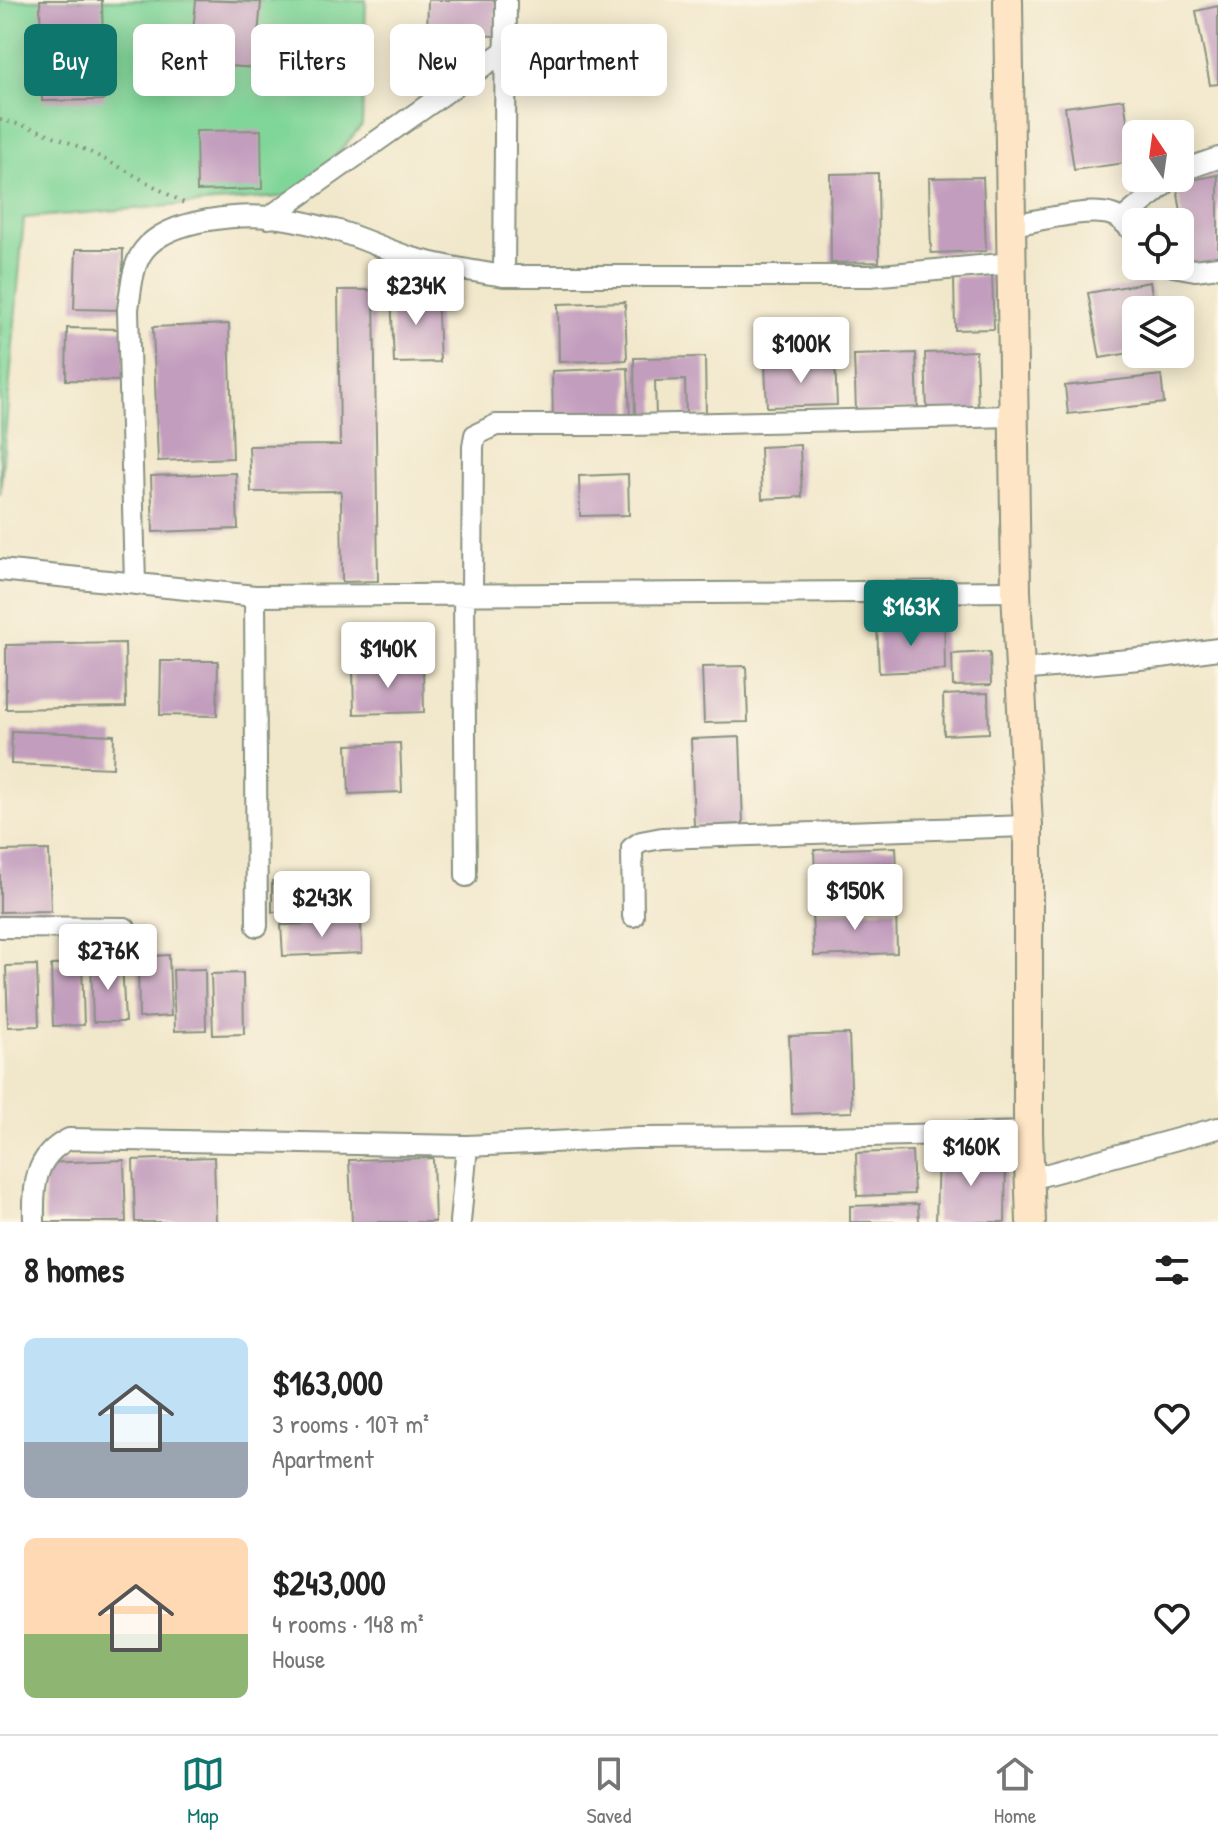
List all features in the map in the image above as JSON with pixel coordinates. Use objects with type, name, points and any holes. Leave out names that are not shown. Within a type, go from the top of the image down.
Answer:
[{"type":"street","points":[[506,0],[506,24]]},
{"type":"street","points":[[1008,0],[1016,591],[1028,826],[1031,1222]]},
{"type":"street","points":[[268,218],[501,54]]},
{"type":"street","points":[[504,276],[506,96]]},
{"type":"street","points":[[1194,166],[1218,158]]},
{"type":"street","points":[[1146,208],[1160,192]]},
{"type":"street","points":[[1012,225],[1095,212],[1113,215],[1122,222]]},
{"type":"street","points":[[135,584],[128,309],[132,278],[143,251],[161,235],[211,218],[280,218],[338,231],[408,257],[504,276],[870,276],[1013,263]]},
{"type":"street","points":[[1194,270],[1218,267]]},
{"type":"street","points":[[466,876],[468,594],[475,435],[496,425],[1014,416]]},
{"type":"street","points":[[0,570],[255,596],[1016,591]]},
{"type":"street","points":[[255,596],[257,926]]},
{"type":"street","points":[[1020,670],[1218,649]]},
{"type":"street","points":[[633,916],[632,848],[641,842],[662,838],[1028,826]]},
{"type":"street","points":[[0,927],[125,928]]},
{"type":"street","points":[[1030,1179],[1218,1128]]},
{"type":"street","points":[[34,1222],[36,1176],[44,1158],[69,1139],[467,1146],[635,1138],[1028,1132]]},
{"type":"street","points":[[460,1222],[467,1146]]},
{"type":"path","points":[[0,120],[31,126],[139,178],[211,218]]},
{"type":"green space","points":[[0,0],[366,0],[365,24],[251,24],[251,96],[363,96],[362,125],[303,195],[24,218],[0,495]]},
{"type":"building","points":[[40,0],[102,0],[102,24],[40,24]]},
{"type":"building","points":[[196,0],[261,2],[259,24],[251,24],[251,68],[235,66],[235,24],[194,24]]},
{"type":"building","points":[[428,0],[496,0],[495,36],[485,36],[485,24],[427,24]]},
{"type":"building","points":[[1218,6],[1218,84],[1210,85],[1196,11]]},
{"type":"building","points":[[42,96],[104,96],[104,100],[42,101]]},
{"type":"building","points":[[1124,99],[1127,120],[1122,120],[1122,163],[1074,170],[1065,107]]},
{"type":"building","points":[[261,130],[262,189],[197,191],[196,131]]},
{"type":"building","points":[[878,173],[879,262],[831,263],[830,174]]},
{"type":"building","points":[[1218,175],[1218,264],[1194,268],[1194,208],[1180,208],[1178,192],[1194,192],[1194,180]]},
{"type":"building","points":[[983,177],[986,251],[931,253],[929,178]]},
{"type":"building","points":[[76,249],[123,249],[122,310],[74,309]]},
{"type":"building","points":[[992,276],[994,329],[955,330],[954,277]]},
{"type":"building","points":[[1150,282],[1152,296],[1122,296],[1122,354],[1100,358],[1088,293]]},
{"type":"building","points":[[338,290],[374,290],[378,581],[342,582],[341,491],[251,492],[249,446],[340,445]]},
{"type":"building","points":[[437,291],[440,362],[394,363],[391,293]]},
{"type":"building","points":[[625,302],[627,360],[559,362],[558,304]]},
{"type":"building","points":[[229,324],[233,458],[158,461],[153,327]]},
{"type":"building","points":[[67,328],[125,329],[124,381],[66,380]]},
{"type":"building","points":[[976,351],[978,411],[927,413],[925,353]]},
{"type":"building","points":[[916,353],[918,409],[856,411],[854,355]]},
{"type":"building","points":[[705,357],[706,416],[686,416],[685,380],[655,381],[656,418],[635,418],[634,358]]},
{"type":"building","points":[[835,362],[837,405],[767,407],[765,365]]},
{"type":"building","points":[[628,368],[630,419],[553,422],[552,371]]},
{"type":"building","points":[[1161,375],[1164,403],[1068,414],[1065,386]]},
{"type":"building","points":[[800,445],[802,497],[762,499],[760,447]]},
{"type":"building","points":[[236,473],[238,529],[153,532],[151,476]]},
{"type":"building","points":[[628,474],[629,515],[580,516],[579,476]]},
{"type":"building","points":[[944,623],[945,670],[879,673],[877,625]]},
{"type":"building","points":[[125,643],[126,707],[6,709],[6,645]]},
{"type":"building","points":[[990,652],[991,685],[953,686],[952,654]]},
{"type":"building","points":[[161,661],[218,661],[217,716],[160,715]]},
{"type":"building","points":[[423,666],[424,712],[354,714],[353,668]]},
{"type":"building","points":[[746,666],[748,722],[704,723],[702,667]]},
{"type":"building","points":[[988,693],[989,733],[944,735],[943,695]]},
{"type":"building","points":[[12,731],[114,735],[113,768],[11,764]]},
{"type":"building","points":[[740,737],[743,824],[694,826],[691,739]]},
{"type":"building","points":[[400,743],[402,792],[349,794],[347,745]]},
{"type":"building","points":[[896,847],[898,894],[816,897],[814,850]]},
{"type":"building","points":[[49,850],[51,911],[0,912],[0,851]]},
{"type":"building","points":[[354,878],[355,909],[272,912],[272,881]]},
{"type":"building","points":[[896,909],[897,953],[814,956],[812,912]]},
{"type":"building","points":[[361,922],[362,953],[283,956],[281,925]]},
{"type":"building","points":[[169,955],[171,1016],[139,1018],[138,957]]},
{"type":"building","points":[[122,961],[125,1022],[93,1022],[91,962]]},
{"type":"building","points":[[82,964],[84,1025],[53,1026],[51,965]]},
{"type":"building","points":[[37,965],[39,1026],[8,1027],[6,966]]},
{"type":"building","points":[[205,969],[206,1030],[175,1031],[173,970]]},
{"type":"building","points":[[243,973],[244,1034],[213,1035],[211,974]]},
{"type":"building","points":[[849,1034],[852,1112],[792,1114],[789,1036]]},
{"type":"building","points":[[912,1151],[914,1194],[857,1196],[856,1153]]},
{"type":"building","points":[[938,1154],[1006,1155],[1005,1222],[936,1222]]},
{"type":"building","points":[[214,1157],[216,1222],[135,1222],[133,1160]]},
{"type":"building","points":[[433,1158],[435,1222],[352,1222],[349,1160]]},
{"type":"building","points":[[124,1160],[126,1222],[45,1222],[43,1163]]},
{"type":"building","points":[[918,1204],[919,1222],[850,1222],[850,1206]]}]
